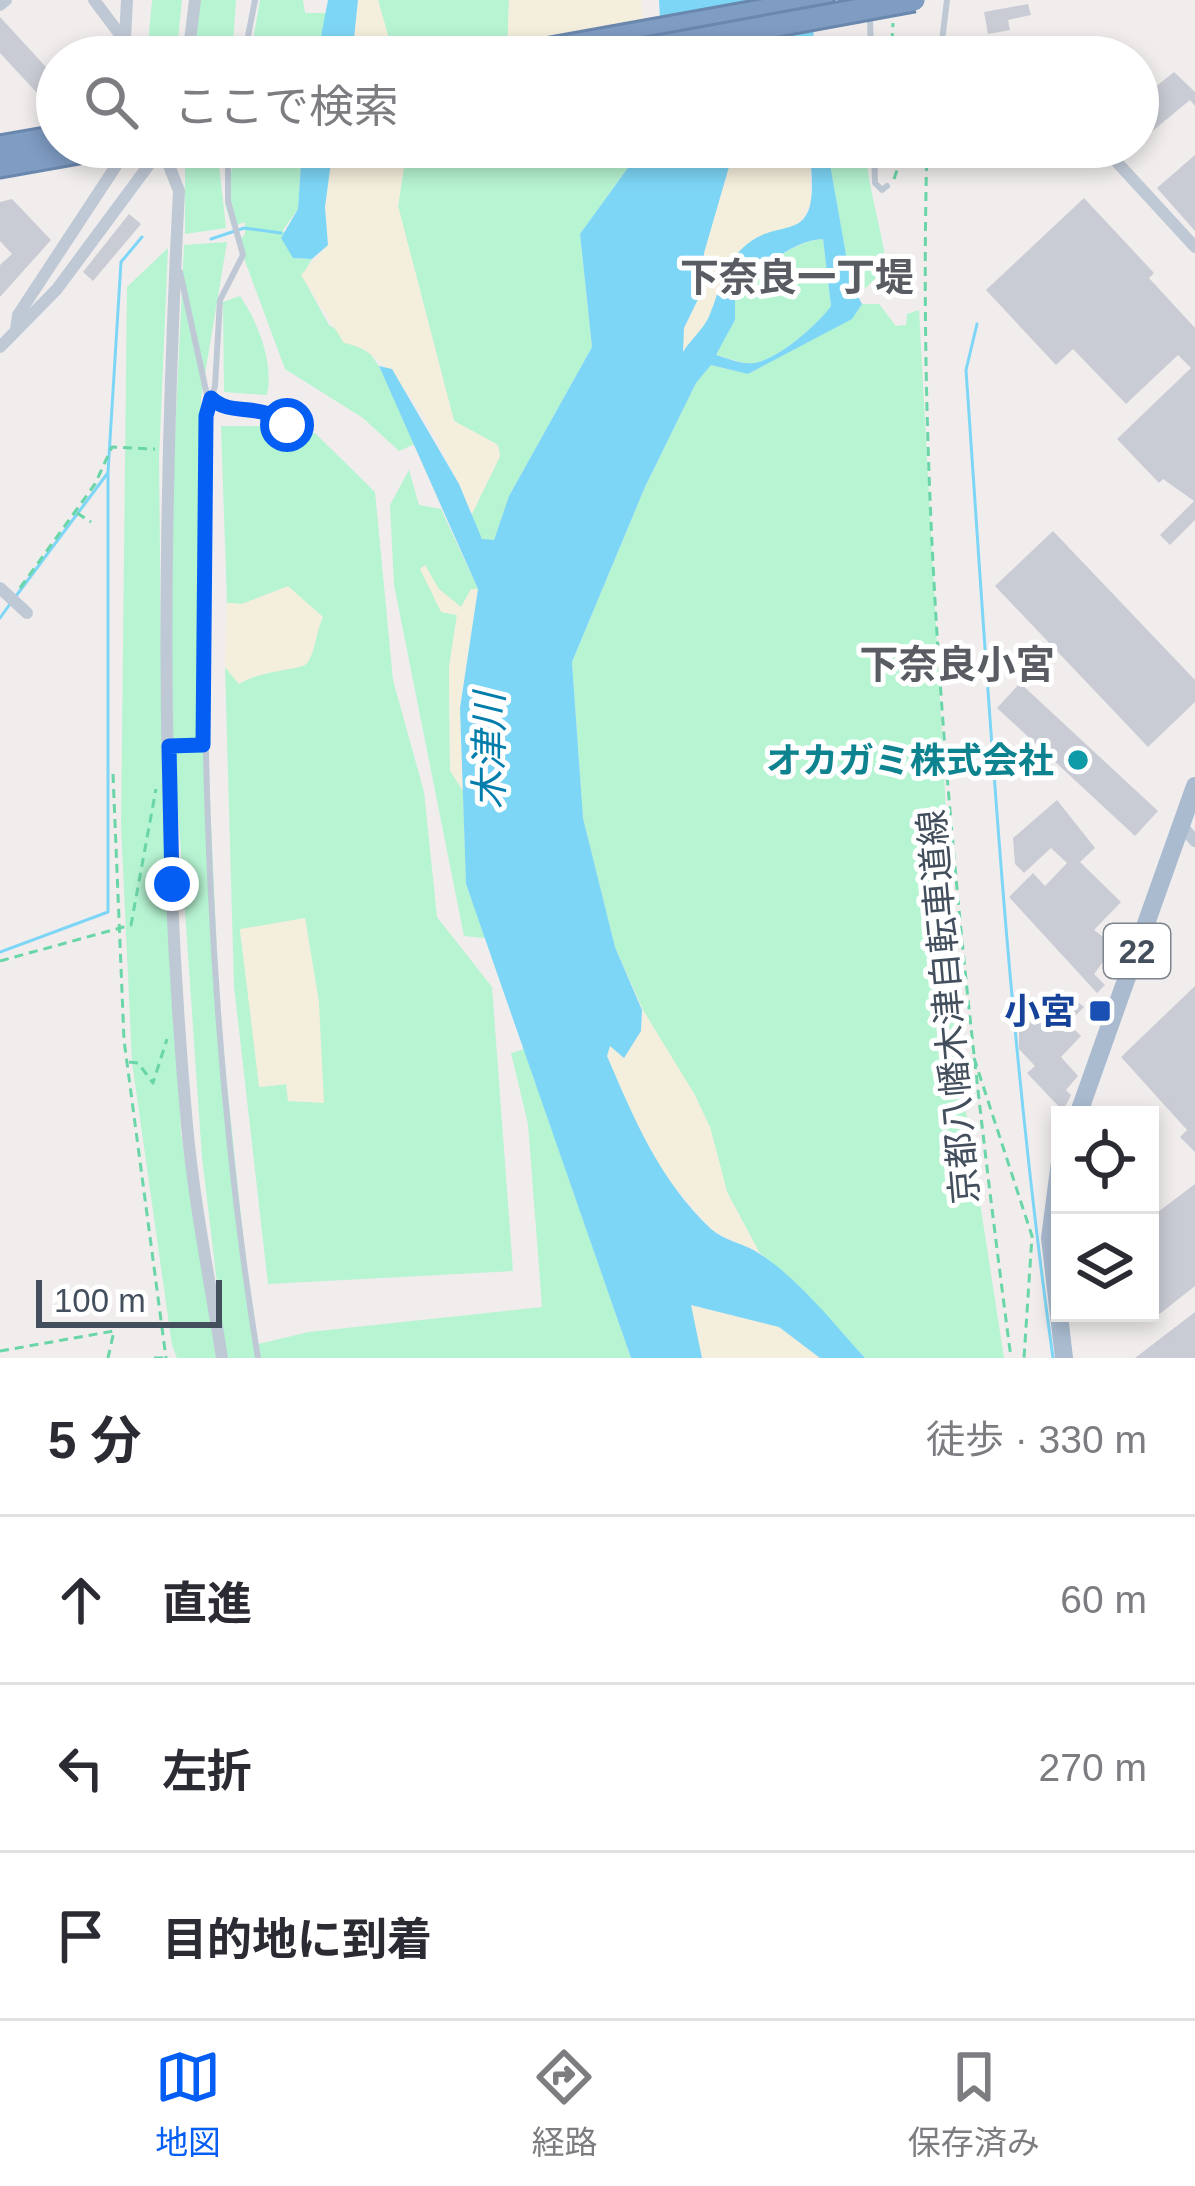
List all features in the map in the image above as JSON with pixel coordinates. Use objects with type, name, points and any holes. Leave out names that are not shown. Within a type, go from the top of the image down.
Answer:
[{"type":"highway","points":[[622,36],[822,0]]},
{"type":"highway","points":[[726,36],[904,6]]},
{"type":"highway","points":[[0,147],[36,141]]},
{"type":"highway","points":[[0,166],[36,163]]},
{"type":"main road","name":"22","points":[[1082,1106],[1188,833],[1195,786]]},
{"type":"main road","points":[[1053,1214],[1050,1238],[1064,1358]]},
{"type":"street","points":[[94,0],[121,36]]},
{"type":"street","points":[[125,36],[128,0]]},
{"type":"street","points":[[191,36],[195,0]]},
{"type":"street","points":[[16,331],[18,315],[105,168]]},
{"type":"street","points":[[0,347],[57,289],[148,168]]},
{"type":"street","points":[[173,168],[179,191],[166,462],[179,1018],[187,1129],[222,1358]]},
{"type":"street","points":[[1122,168],[1195,247]]},
{"type":"street","points":[[0,588],[27,613]]},
{"type":"lane","points":[[248,36],[255,0]]},
{"type":"lane","points":[[869,0],[870,36]]},
{"type":"lane","points":[[943,36],[947,0]]},
{"type":"lane","points":[[227,168],[226,185],[243,255],[220,301],[206,416],[202,688],[208,880],[229,1152],[258,1358]]},
{"type":"lane","points":[[875,168],[875,183],[882,190],[887,186]]},
{"type":"lane","points":[[176,264],[211,398],[219,406],[268,409],[287,425]]},
{"type":"path","points":[[896,36],[904,6]]},
{"type":"path","points":[[886,168],[887,186]]},
{"type":"path","points":[[887,186],[895,168]]},
{"type":"path","name":"京都八幡木津自転車道線","points":[[926,168],[922,304],[971,1051],[1010,1358]]},
{"type":"path","points":[[12,599],[105,469],[112,447]]},
{"type":"path","points":[[75,512],[92,522]]},
{"type":"path","points":[[0,961],[130,925],[159,771]]},
{"type":"path","points":[[113,774],[127,1062],[167,1358],[154,1358]]},
{"type":"path","points":[[127,1062],[138,1063],[153,1083],[173,1022],[179,1018]]},
{"type":"path","points":[[971,1051],[1032,1236],[1024,1358]]},
{"type":"path","points":[[0,1351],[114,1331],[108,1358]]},
{"type":"green space","points":[[152,0],[182,0],[178,36],[149,36]]},
{"type":"green space","points":[[198,0],[236,0],[233,36],[195,36]]},
{"type":"green space","points":[[260,0],[303,0],[305,13],[326,13],[321,36],[254,36]]},
{"type":"green space","points":[[378,0],[509,0],[508,36],[388,36]]},
{"type":"green space","points":[[185,168],[219,168],[226,228],[185,234]]},
{"type":"green space","points":[[232,168],[301,168],[298,209],[283,230],[293,258],[312,259],[302,276],[329,325],[364,345],[379,366],[415,444],[399,451],[363,418],[285,369],[238,242],[245,234],[245,222],[232,227],[225,204]]},
{"type":"green space","points":[[404,168],[628,168],[580,234],[592,347],[509,496],[494,540],[483,540],[470,518],[500,456],[498,445],[454,421],[398,206]]},
{"type":"green space","points":[[831,168],[868,168],[887,268],[860,293],[851,284]]},
{"type":"green space","points":[[823,239],[831,306],[825,314],[797,340],[764,360],[745,363],[716,355],[735,320],[735,295],[787,252]]},
{"type":"green space","points":[[227,242],[201,398],[198,540],[220,1018],[256,1358],[226,1358],[202,1157],[173,738],[169,567],[184,245]]},
{"type":"green space","points":[[168,248],[159,459],[162,750],[181,1133],[216,1358],[177,1358],[172,1345],[132,1062],[121,825],[127,287]]},
{"type":"green space","points":[[240,296],[263,343],[267,395],[224,392],[223,302]]},
{"type":"green space","points":[[862,304],[879,304],[896,326],[906,325],[907,314],[919,310],[960,1073],[1004,1358],[865,1358],[802,1289],[759,1252],[727,1192],[710,1127],[643,1010],[615,947],[583,818],[572,662],[645,487],[696,383],[711,365],[748,374],[851,319]]},
{"type":"green space","points":[[221,426],[263,426],[265,435],[315,433],[375,492],[393,680],[424,792],[437,917],[492,987],[513,1271],[268,1284],[234,986],[225,667],[239,684],[306,664],[323,617],[274,592],[242,604],[227,603]],"holes":[[[305,918],[319,1003],[286,1084],[260,1087],[240,930]]]},
{"type":"green space","points":[[409,470],[419,505],[441,509],[478,589],[461,607],[438,589],[425,566],[442,612],[457,615],[449,667],[450,770],[463,791],[466,884],[485,938],[464,936],[394,585],[390,505]]},
{"type":"green space","points":[[524,1049],[631,1358],[260,1358],[258,1344],[309,1332],[542,1307],[528,1124],[511,1053]]},
{"type":"sand","points":[[358,0],[378,0],[388,36],[354,36]]},
{"type":"sand","points":[[509,0],[641,0],[644,36],[508,36]]},
{"type":"sand","points":[[330,168],[404,168],[398,206],[454,421],[498,445],[500,456],[470,518],[437,441],[404,388],[365,351],[344,343],[301,275],[328,245],[325,207]]},
{"type":"sand","points":[[729,168],[810,168],[811,204],[797,228],[756,241],[736,256],[707,321],[682,355],[684,328],[705,285],[704,253]]},
{"type":"sand","points":[[425,565],[439,589],[461,607],[471,589],[478,589],[460,708],[463,791],[450,770],[449,667],[457,615],[441,612],[420,569]]},
{"type":"sand","points":[[288,586],[323,617],[309,660],[239,684],[225,667],[227,603],[242,604]]},
{"type":"sand","points":[[305,918],[319,1003],[324,1103],[288,1101],[286,1084],[259,1087],[240,929]]},
{"type":"sand","points":[[643,1010],[695,1095],[710,1127],[727,1192],[759,1252],[714,1232],[666,1177],[643,1142],[607,1056],[609,1045],[624,1057],[641,1031]]},
{"type":"sand","points":[[690,1305],[779,1327],[820,1358],[702,1358]]},
{"type":"water","points":[[328,0],[358,0],[354,36],[321,36]]},
{"type":"water","points":[[659,0],[813,0],[814,36],[789,36],[784,23],[779,36],[661,36]]},
{"type":"water","points":[[301,168],[330,168],[325,207],[328,245],[312,259],[293,258],[281,238],[298,209]]},
{"type":"water","name":"木津川","points":[[628,168],[729,168],[704,253],[705,285],[684,328],[683,352],[708,319],[737,254],[753,240],[804,218],[810,205],[811,168],[831,168],[851,283],[862,304],[852,319],[748,374],[711,365],[696,383],[645,487],[572,662],[583,818],[615,947],[642,1010],[641,1031],[624,1058],[610,1046],[607,1056],[650,1148],[693,1210],[716,1233],[754,1251],[789,1277],[865,1358],[820,1358],[779,1327],[691,1305],[702,1358],[631,1358],[466,884],[460,708],[478,589],[379,366],[392,369],[459,484],[482,539],[494,540],[509,496],[592,347],[580,234]],"holes":[[[823,239],[831,306],[817,322],[764,360],[745,363],[716,355],[735,320],[735,295],[787,251]]]},
{"type":"building","points":[[1028,4],[1031,15],[1008,20],[1010,30],[988,34],[984,12]]},
{"type":"building","points":[[0,17],[36,56],[36,92],[0,53]]},
{"type":"building","points":[[1174,72],[1195,92],[1195,106],[1190,100],[1159,126],[1159,84]]},
{"type":"building","points":[[1195,155],[1195,231],[1157,188]]},
{"type":"building","points":[[1084,198],[1154,273],[1149,278],[1195,328],[1195,520],[1170,545],[1160,535],[1194,501],[1163,479],[1159,483],[1117,439],[1191,368],[1178,355],[1126,404],[1073,349],[1056,365],[986,290]]},
{"type":"building","points":[[12,199],[51,240],[0,297],[0,265],[12,254],[0,241],[0,202]]},
{"type":"building","points":[[129,214],[141,224],[93,281],[83,272]]},
{"type":"building","points":[[1053,531],[1195,680],[1195,702],[1148,747],[995,586]]},
{"type":"building","name":"オカガミ株式会社","points":[[1020,683],[1158,811],[1135,836],[997,708]]},
{"type":"building","points":[[1057,800],[1095,848],[1080,862],[1121,902],[1094,930],[1115,946],[1094,974],[1105,985],[1097,993],[1009,897],[1033,873],[1045,886],[1067,863],[1051,848],[1024,873],[1015,864],[1013,838]]},
{"type":"building","points":[[1195,986],[1195,1152],[1180,1137],[1187,1130],[1121,1057]]},
{"type":"building","points":[[1061,988],[1084,1007],[1068,1023],[1081,1036],[1061,1057],[1078,1076],[1066,1090],[1071,1095],[1066,1106],[1058,1106],[1027,1073],[1035,1066],[1019,1049],[1019,1030],[1033,1017],[1027,1010],[1041,996],[1047,1002]]},
{"type":"building","points":[[1195,1184],[1195,1286],[1159,1314],[1159,1214]]},
{"type":"building","points":[[1195,1312],[1195,1358],[1135,1358]]},
{"type":"waterway","points":[[211,239],[244,228],[281,233]]},
{"type":"waterway","points":[[0,952],[108,912],[108,472],[121,262],[142,237]]},
{"type":"waterway","points":[[977,324],[966,370],[992,741],[1023,1112],[1053,1358]]},
{"type":"waterway","points":[[16,596],[107,474]]},
{"type":"waterway","points":[[0,618],[10,604]]},
{"type":"place","name":"オカガミ株式会社","points":[[1078,760]]},
{"type":"place","name":"小宮","points":[[1100,1011]]},
{"type":"district","name":"下奈良一丁堤","points":[[797,277]]},
{"type":"district","name":"下奈良小宮","points":[[957,664]]},
{"type":"route","points":[[172,884],[169,746],[203,745],[206,416],[211,398],[219,406],[268,409],[287,425]]}]
